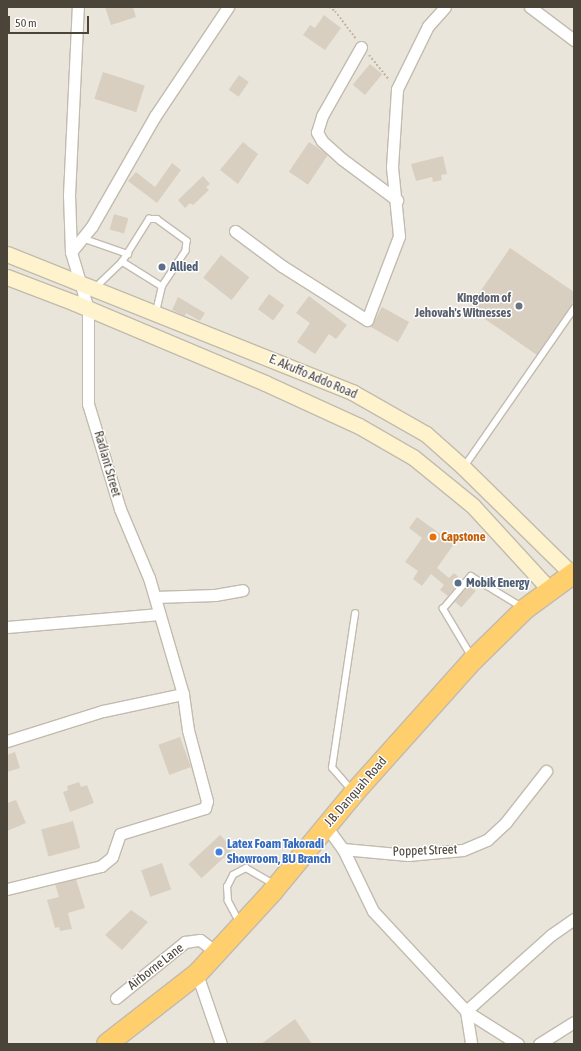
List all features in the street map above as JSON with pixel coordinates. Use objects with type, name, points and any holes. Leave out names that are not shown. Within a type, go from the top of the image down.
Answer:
[{"type":"highway","name":"J.B. Danquah Road","points":[[107,1044],[197,974],[277,886],[354,793],[473,660],[525,609],[573,573]]},
{"type":"main road","name":"E. Akuffo Addo Road","points":[[7,254],[156,312],[352,392],[426,434],[464,467],[573,573]]},
{"type":"main road","name":"E. Akuffo Addo Road","points":[[7,278],[189,350],[359,426],[413,458],[473,506],[550,590]]},
{"type":"street","name":"Radiant Street","points":[[7,889],[101,866],[112,857],[120,834],[205,808],[207,801],[188,730],[183,694],[155,597],[120,508],[88,404],[88,309],[71,252],[69,165],[78,7]]},
{"type":"street","points":[[71,252],[92,226],[155,116],[228,7]]},
{"type":"street","points":[[235,231],[282,266],[367,320],[399,236],[397,200],[392,167],[397,89],[428,26],[445,7]]},
{"type":"street","points":[[530,7],[574,40]]},
{"type":"street","points":[[361,47],[322,116],[317,132],[322,141],[342,159],[397,200]]},
{"type":"street","points":[[155,597],[215,595],[243,590]]},
{"type":"street","points":[[7,627],[159,614]]},
{"type":"street","points":[[7,741],[103,711],[183,694]]},
{"type":"street","name":"Poppet Street","points":[[343,849],[408,855],[463,850],[487,840],[506,822],[546,771]]},
{"type":"street","points":[[326,826],[343,849],[372,911],[466,1011],[518,1044]]},
{"type":"street","points":[[466,1011],[551,935],[574,919]]},
{"type":"street","name":"Airborne Lane","points":[[116,998],[185,942],[200,940],[217,953]]},
{"type":"street","points":[[197,974],[221,1044]]},
{"type":"street","points":[[466,1011],[470,1044]]},
{"type":"street","points":[[539,1044],[574,1022]]},
{"type":"lane","points":[[95,288],[122,262],[149,219],[153,218],[187,241],[186,250],[162,286],[156,312]]},
{"type":"lane","points":[[82,238],[128,254]]},
{"type":"lane","points":[[122,262],[162,286]]},
{"type":"lane","points":[[464,467],[574,309]]},
{"type":"lane","points":[[473,660],[443,609],[471,576],[525,609]]},
{"type":"lane","points":[[354,793],[342,783],[332,768],[355,614]]},
{"type":"lane","points":[[241,926],[228,901],[227,887],[234,875],[246,868],[277,886]]},
{"type":"shaded area","points":[[7,7],[574,7],[574,1044],[7,1044]]},
{"type":"building","points":[[105,7],[133,7],[136,17],[111,25]]},
{"type":"building","points":[[324,15],[341,28],[325,50],[303,35],[310,25],[315,28]]},
{"type":"building","points":[[370,64],[382,74],[365,95],[353,85]]},
{"type":"building","points":[[103,72],[145,86],[136,112],[94,99]]},
{"type":"building","points":[[239,75],[249,82],[239,97],[229,90]]},
{"type":"building","points":[[243,142],[258,154],[238,184],[220,170]]},
{"type":"building","points":[[309,142],[328,155],[308,185],[289,172]]},
{"type":"building","points":[[443,156],[447,174],[441,175],[442,180],[433,182],[432,177],[416,181],[411,164]]},
{"type":"building","points":[[172,163],[181,170],[157,203],[128,181],[136,172],[155,187]]},
{"type":"building","points":[[203,176],[210,184],[206,187],[209,190],[193,205],[190,203],[185,208],[178,200]]},
{"type":"building","points":[[114,214],[128,218],[124,234],[110,229]]},
{"type":"building","points":[[510,248],[574,292],[574,301],[537,355],[469,308]]},
{"type":"building","points":[[221,255],[249,277],[232,300],[203,278]]},
{"type":"building","points":[[269,294],[284,305],[273,321],[258,309]]},
{"type":"building","points":[[309,296],[347,325],[336,339],[329,334],[315,354],[297,342],[310,323],[296,313]]},
{"type":"building","points":[[178,297],[205,313],[200,321],[186,313],[185,316],[172,310]]},
{"type":"building","points":[[382,307],[409,322],[398,342],[371,327]]},
{"type":"building","points":[[417,517],[454,544],[437,568],[449,578],[454,573],[462,580],[448,596],[440,590],[444,585],[431,574],[422,586],[413,579],[418,571],[405,562],[422,538],[409,528]]},
{"type":"building","points":[[469,585],[476,591],[461,608],[455,602]]},
{"type":"building","points":[[180,737],[191,767],[169,775],[158,745]]},
{"type":"building","points":[[15,752],[20,768],[7,772],[7,755]]},
{"type":"building","points":[[79,782],[81,787],[87,785],[94,803],[70,812],[63,792],[68,790],[67,786]]},
{"type":"building","points":[[16,800],[26,823],[7,831],[7,803]]},
{"type":"building","points":[[73,821],[80,848],[48,857],[41,830]]},
{"type":"building","points":[[220,835],[233,849],[202,878],[189,864]]},
{"type":"building","points":[[162,863],[171,889],[150,897],[141,870]]},
{"type":"building","points":[[76,879],[85,908],[68,913],[72,929],[60,931],[59,927],[55,928],[47,900],[59,897],[55,884]]},
{"type":"building","points":[[131,910],[148,922],[122,950],[105,935]]},
{"type":"building","points":[[295,1019],[312,1044],[261,1044]]},
{"type":"place","name":"Allied","points":[[162,267]]},
{"type":"place","name":"Kingdom of Jehovah's Witnesses","points":[[519,306]]},
{"type":"place","name":"Capstone","points":[[433,537]]},
{"type":"place","name":"Mobik Energy","points":[[458,583]]},
{"type":"place","name":"Latex Foam Takoradi Showroom, BU Branch","points":[[219,852]]}]
